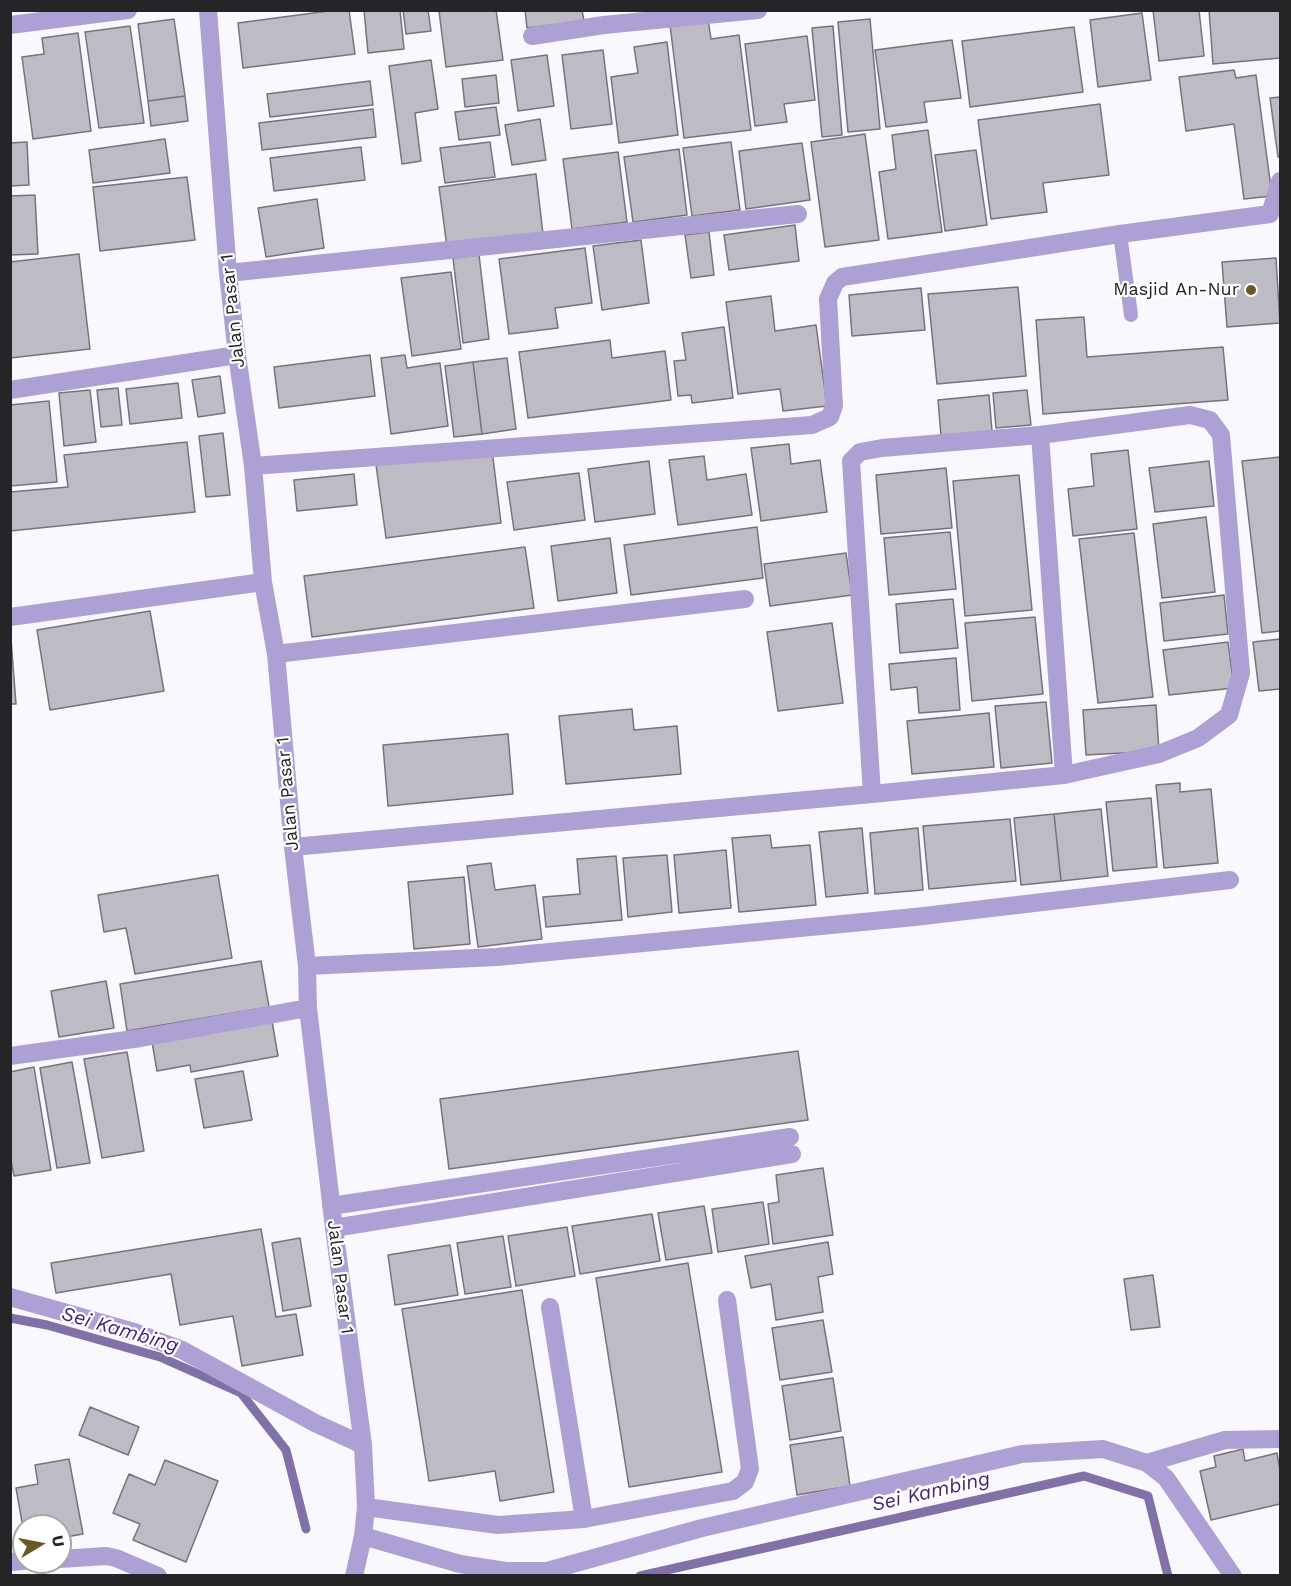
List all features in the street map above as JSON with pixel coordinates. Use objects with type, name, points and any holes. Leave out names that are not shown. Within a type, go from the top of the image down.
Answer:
[{"type":"street","points":[[10,25],[128,10]]},
{"type":"street","name":"Jalan Pasar 1","points":[[208,10],[228,273],[253,466],[263,582],[276,654],[293,847],[307,966],[308,1008],[363,1445],[366,1507],[354,1575]]},
{"type":"street","points":[[532,36],[603,18],[758,10]]},
{"type":"street","points":[[253,466],[812,424],[830,417],[834,406],[828,299],[835,283],[842,277],[1120,234],[1270,214],[1281,181]]},
{"type":"street","points":[[228,273],[798,214]]},
{"type":"street","points":[[10,390],[237,354]]},
{"type":"street","points":[[293,847],[872,794],[1064,775],[1159,754],[1198,738],[1228,715],[1241,673],[1221,435],[1210,420],[1190,414],[1040,435],[882,448],[860,452],[851,461],[872,794]]},
{"type":"street","points":[[1040,435],[1064,775]]},
{"type":"street","points":[[10,617],[263,582]]},
{"type":"street","points":[[276,654],[745,599]]},
{"type":"street","points":[[307,966],[497,957],[915,917],[1230,880]]},
{"type":"street","points":[[10,1056],[141,1038],[308,1008]]},
{"type":"street","points":[[332,1206],[791,1146],[334,1228]]},
{"type":"street","points":[[10,1298],[134,1332],[182,1350],[315,1424],[363,1445]]},
{"type":"street","points":[[366,1507],[498,1525],[584,1518],[733,1491],[745,1482],[750,1469],[727,1300]]},
{"type":"street","points":[[550,1307],[584,1518]]},
{"type":"street","points":[[1147,1463],[1225,1440],[1281,1439]]},
{"type":"street","points":[[361,1543],[506,1571],[547,1571],[702,1528],[1022,1454],[1103,1449],[1147,1463],[1166,1478],[1233,1575]]},
{"type":"street","points":[[72,1558],[106,1556],[158,1575]]},
{"type":"lane","points":[[1120,234],[1131,315]]},
{"type":"building","points":[[349,10],[355,54],[243,68],[238,23]]},
{"type":"building","points":[[364,10],[400,10],[404,49],[368,53]]},
{"type":"building","points":[[403,10],[428,10],[431,31],[406,34]]},
{"type":"building","points":[[433,10],[496,10],[503,60],[446,67],[439,11]]},
{"type":"building","points":[[525,10],[582,10],[584,21],[527,28]]},
{"type":"building","points":[[1153,10],[1199,10],[1204,56],[1159,61]]},
{"type":"building","points":[[1209,10],[1280,10],[1280,58],[1213,64]]},
{"type":"building","points":[[1142,13],[1151,80],[1098,87],[1090,20]]},
{"type":"building","points":[[174,19],[185,96],[148,101],[138,24]]},
{"type":"building","points":[[708,19],[711,39],[739,35],[751,130],[684,138],[670,25]]},
{"type":"building","points":[[870,19],[880,129],[848,132],[838,22]]},
{"type":"building","points":[[130,26],[144,123],[99,128],[85,32]]},
{"type":"building","points":[[833,26],[842,135],[822,137],[812,28]]},
{"type":"building","points":[[1074,27],[1083,92],[970,107],[962,41]]},
{"type":"building","points":[[78,33],[91,131],[33,139],[22,57],[44,54],[42,38]]},
{"type":"building","points":[[807,36],[815,100],[784,104],[787,122],[755,126],[745,44]]},
{"type":"building","points":[[952,40],[961,98],[924,102],[927,122],[886,127],[875,50]]},
{"type":"building","points":[[667,42],[678,135],[619,143],[611,77],[638,73],[634,47]]},
{"type":"building","points":[[603,50],[612,124],[571,129],[562,55]]},
{"type":"building","points":[[547,55],[554,106],[518,111],[511,60]]},
{"type":"building","points":[[431,60],[438,109],[415,113],[421,161],[402,164],[389,66]]},
{"type":"building","points":[[1234,70],[1236,78],[1256,75],[1272,196],[1244,199],[1234,124],[1186,131],[1179,77]]},
{"type":"building","points":[[496,75],[499,103],[465,107],[462,79]]},
{"type":"building","points":[[370,81],[373,105],[270,117],[267,94]]},
{"type":"building","points":[[185,96],[188,121],[151,126],[148,101]]},
{"type":"building","points":[[1280,97],[1280,157],[1278,157],[1270,98]]},
{"type":"building","points":[[1100,104],[1109,175],[1043,183],[1047,212],[991,219],[978,120]]},
{"type":"building","points":[[496,107],[500,135],[459,140],[455,112]]},
{"type":"building","points":[[373,109],[376,137],[262,150],[259,123]]},
{"type":"building","points":[[540,119],[546,160],[512,165],[505,125]]},
{"type":"building","points":[[928,130],[942,232],[888,239],[879,172],[896,169],[892,135]]},
{"type":"building","points":[[865,134],[879,240],[825,247],[811,142]]},
{"type":"building","points":[[165,139],[170,173],[93,183],[89,150]]},
{"type":"building","points":[[27,142],[29,185],[10,186],[10,143]]},
{"type":"building","points":[[490,142],[495,177],[445,183],[440,148]]},
{"type":"building","points":[[731,142],[740,210],[692,216],[683,148]]},
{"type":"building","points":[[802,143],[810,200],[746,209],[739,151]]},
{"type":"building","points":[[361,147],[365,180],[274,191],[270,158]]},
{"type":"building","points":[[679,149],[687,215],[633,222],[624,157]]},
{"type":"building","points":[[976,150],[987,225],[945,231],[935,155]]},
{"type":"building","points":[[618,152],[627,222],[572,229],[563,159]]},
{"type":"building","points":[[536,174],[543,234],[447,247],[439,187]]},
{"type":"building","points":[[187,177],[195,240],[100,251],[93,187]]},
{"type":"building","points":[[35,195],[38,254],[10,255],[10,196]]},
{"type":"building","points":[[317,199],[324,248],[266,257],[258,208]]},
{"type":"building","points":[[795,225],[799,261],[729,270],[724,235]]},
{"type":"building","points":[[709,232],[714,275],[691,278],[685,235]]},
{"type":"building","points":[[641,240],[649,303],[602,310],[593,246]]},
{"type":"building","points":[[585,248],[592,303],[555,308],[558,328],[509,334],[499,259]]},
{"type":"building","points":[[79,254],[90,349],[10,358],[10,262]]},
{"type":"building","points":[[479,255],[489,339],[463,343],[453,258]]},
{"type":"building","name":"Masjid An-Nur","points":[[1276,258],[1280,323],[1227,327],[1222,262]]},
{"type":"building","points":[[451,272],[461,349],[412,356],[401,278]]},
{"type":"building","points":[[1018,287],[1026,376],[937,384],[928,294]]},
{"type":"building","points":[[921,288],[925,330],[852,336],[849,295]]},
{"type":"building","points":[[771,296],[775,331],[816,325],[827,406],[783,411],[780,389],[738,394],[726,302]]},
{"type":"building","points":[[1084,317],[1087,357],[1223,347],[1228,400],[1043,414],[1036,320]]},
{"type":"building","points":[[724,327],[733,398],[692,403],[691,395],[678,396],[674,361],[686,360],[682,333]]},
{"type":"building","points":[[610,340],[612,358],[665,351],[671,400],[528,418],[519,352]]},
{"type":"building","points":[[370,355],[375,396],[279,408],[274,367]]},
{"type":"building","points":[[405,355],[407,368],[440,363],[448,426],[391,434],[381,358]]},
{"type":"building","points":[[507,358],[516,429],[482,434],[473,362]]},
{"type":"building","points":[[473,362],[482,434],[454,437],[445,366]]},
{"type":"building","points":[[220,376],[225,413],[198,417],[192,380]]},
{"type":"building","points":[[178,383],[182,418],[130,424],[126,389]]},
{"type":"building","points":[[118,388],[122,425],[101,427],[97,390]]},
{"type":"building","points":[[90,390],[96,442],[64,446],[59,393]]},
{"type":"building","points":[[1027,390],[1031,425],[996,428],[993,393]]},
{"type":"building","points":[[989,395],[992,431],[941,436],[938,400]]},
{"type":"building","points":[[49,401],[57,482],[10,486],[10,405]]},
{"type":"building","points":[[223,433],[230,495],[206,497],[199,436]]},
{"type":"building","points":[[187,442],[195,512],[10,531],[10,492],[68,487],[64,455]]},
{"type":"building","points":[[789,444],[791,464],[820,460],[827,512],[761,521],[751,448]]},
{"type":"building","points":[[492,450],[501,523],[386,538],[376,465]]},
{"type":"building","points":[[1128,450],[1137,529],[1073,536],[1068,489],[1094,486],[1091,454]]},
{"type":"building","points":[[704,456],[707,480],[746,474],[752,515],[678,525],[669,460]]},
{"type":"building","points":[[1280,457],[1280,631],[1262,633],[1242,461]]},
{"type":"building","points":[[649,461],[655,514],[595,522],[588,469]]},
{"type":"building","points":[[1209,461],[1214,506],[1155,512],[1149,468]]},
{"type":"building","points":[[946,468],[952,528],[881,534],[876,475]]},
{"type":"building","points":[[579,473],[585,520],[514,530],[507,482]]},
{"type":"building","points":[[354,474],[357,505],[297,511],[294,480]]},
{"type":"building","points":[[1019,475],[1032,610],[965,616],[953,481]]},
{"type":"building","points":[[1206,517],[1215,592],[1162,598],[1153,524]]},
{"type":"building","points":[[757,527],[763,578],[631,595],[624,545]]},
{"type":"building","points":[[950,532],[956,589],[889,595],[884,538]]},
{"type":"building","points":[[1134,533],[1153,697],[1098,703],[1079,539]]},
{"type":"building","points":[[610,538],[617,593],[558,601],[551,546]]},
{"type":"building","points":[[525,547],[534,608],[312,637],[304,576]]},
{"type":"building","points":[[846,553],[852,595],[770,606],[764,564]]},
{"type":"building","points":[[1224,595],[1228,634],[1164,641],[1160,603]]},
{"type":"building","points":[[953,599],[958,648],[900,653],[896,604]]},
{"type":"building","points":[[150,611],[164,691],[50,710],[37,630]]},
{"type":"building","points":[[1035,617],[1043,694],[972,701],[965,623]]},
{"type":"building","points":[[832,623],[843,703],[778,711],[767,632]]},
{"type":"building","points":[[11,639],[16,704],[10,704]]},
{"type":"building","points":[[1280,639],[1280,689],[1259,691],[1253,642]]},
{"type":"building","points":[[1228,642],[1234,688],[1169,695],[1163,650]]},
{"type":"building","points":[[956,658],[960,710],[919,713],[917,687],[891,690],[889,664]]},
{"type":"building","points":[[1046,702],[1052,763],[1001,768],[995,706]]},
{"type":"building","points":[[1156,705],[1159,751],[1086,755],[1083,710]]},
{"type":"building","points":[[632,709],[634,730],[677,726],[681,774],[566,784],[559,716]]},
{"type":"building","points":[[989,713],[994,767],[912,774],[907,721]]},
{"type":"building","points":[[508,734],[513,794],[388,806],[383,745]]},
{"type":"building","points":[[1180,783],[1180,792],[1211,789],[1218,863],[1164,868],[1156,785]]},
{"type":"building","points":[[1151,798],[1157,867],[1113,871],[1106,802]]},
{"type":"building","points":[[1101,809],[1108,876],[1061,881],[1054,814]]},
{"type":"building","points":[[1054,814],[1061,881],[1021,885],[1014,818]]},
{"type":"building","points":[[1010,819],[1016,881],[929,889],[923,826]]},
{"type":"building","points":[[862,828],[868,893],[826,897],[819,832]]},
{"type":"building","points":[[918,828],[923,890],[875,894],[870,833]]},
{"type":"building","points":[[770,835],[772,848],[810,845],[816,905],[739,912],[732,838]]},
{"type":"building","points":[[726,850],[731,908],[679,913],[674,855]]},
{"type":"building","points":[[667,855],[672,912],[628,917],[623,858]]},
{"type":"building","points":[[616,856],[622,920],[546,927],[543,897],[580,894],[577,859]]},
{"type":"building","points":[[491,863],[495,890],[535,885],[542,939],[478,947],[467,866]]},
{"type":"building","points":[[218,875],[232,958],[135,974],[126,928],[104,932],[98,895]]},
{"type":"building","points":[[464,877],[470,944],[414,949],[408,882]]},
{"type":"building","points":[[261,961],[269,1007],[127,1031],[120,984]]},
{"type":"building","points":[[106,981],[114,1028],[59,1037],[51,991]]},
{"type":"building","points":[[272,1021],[278,1056],[191,1072],[190,1065],[157,1071],[152,1042]]},
{"type":"building","points":[[798,1051],[808,1120],[449,1169],[440,1099]]},
{"type":"building","points":[[127,1052],[144,1151],[102,1158],[84,1059]]},
{"type":"building","points":[[72,1062],[90,1163],[57,1168],[40,1068]]},
{"type":"building","points":[[34,1067],[51,1170],[14,1176],[10,1155],[10,1072]]},
{"type":"building","points":[[243,1071],[252,1120],[204,1128],[195,1079]]},
{"type":"building","points":[[823,1168],[833,1235],[773,1244],[768,1204],[779,1202],[776,1175]]},
{"type":"building","points":[[763,1202],[769,1244],[718,1252],[712,1209]]},
{"type":"building","points":[[704,1206],[712,1253],[666,1260],[658,1213]]},
{"type":"building","points":[[652,1214],[660,1261],[580,1274],[572,1226]]},
{"type":"building","points":[[567,1227],[575,1276],[516,1286],[508,1236]]},
{"type":"building","points":[[261,1229],[276,1317],[296,1314],[303,1355],[242,1366],[233,1316],[180,1325],[171,1274],[56,1293],[51,1263]]},
{"type":"building","points":[[503,1236],[511,1287],[465,1294],[457,1243]]},
{"type":"building","points":[[300,1238],[311,1306],[283,1311],[272,1243]]},
{"type":"building","points":[[828,1242],[833,1274],[818,1277],[823,1312],[776,1320],[771,1284],[751,1288],[745,1256]]},
{"type":"building","points":[[450,1245],[458,1295],[395,1305],[388,1255]]},
{"type":"building","points":[[688,1263],[722,1472],[629,1487],[596,1278]]},
{"type":"building","points":[[1153,1275],[1160,1327],[1131,1330],[1124,1279]]},
{"type":"building","points":[[522,1290],[554,1492],[500,1501],[495,1471],[429,1481],[402,1309]]},
{"type":"building","points":[[823,1320],[832,1372],[780,1380],[772,1328]]},
{"type":"building","points":[[833,1378],[841,1431],[790,1440],[782,1386]]},
{"type":"building","points":[[90,1407],[139,1427],[128,1455],[79,1435]]},
{"type":"building","points":[[843,1437],[850,1486],[797,1495],[790,1445]]},
{"type":"building","points":[[1243,1449],[1245,1461],[1277,1453],[1280,1470],[1280,1504],[1211,1520],[1200,1471],[1216,1467],[1214,1456]]},
{"type":"building","points":[[69,1459],[83,1534],[72,1536],[72,1514],[21,1514],[16,1488],[38,1484],[35,1465]]},
{"type":"building","points":[[165,1460],[218,1481],[186,1562],[133,1540],[140,1524],[113,1513],[129,1474],[155,1485]]},
{"type":"waterway","name":"Sei Kambing","points":[[10,1318],[47,1325],[160,1357],[241,1393],[286,1450],[306,1529]]},
{"type":"waterway","name":"Sei Kambing","points":[[640,1576],[1084,1476],[1148,1496],[1168,1576]]},
{"type":"place","name":"Masjid An-Nur","points":[[1251,290]]}]
